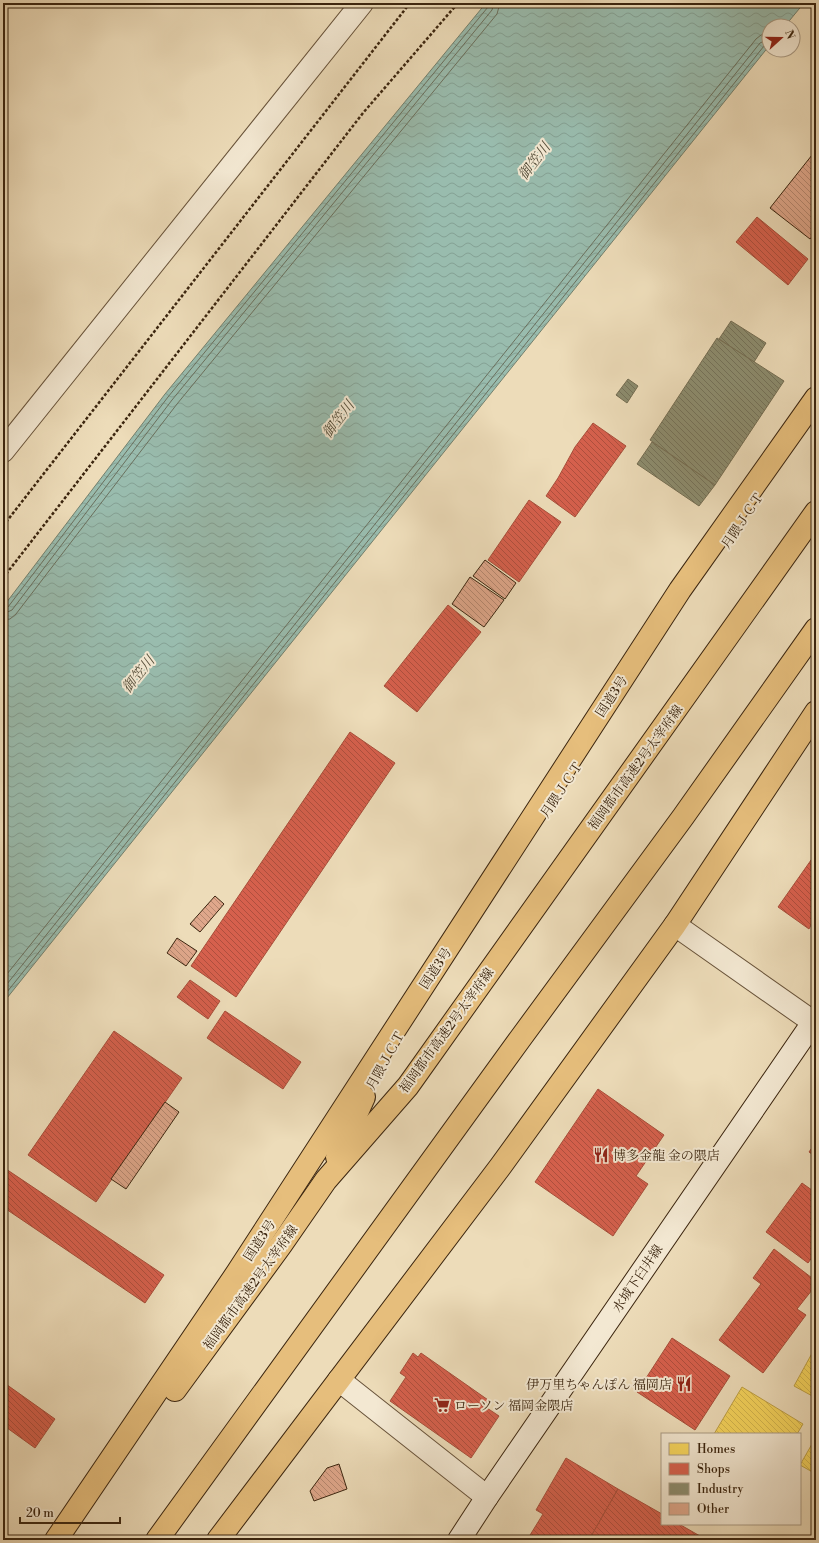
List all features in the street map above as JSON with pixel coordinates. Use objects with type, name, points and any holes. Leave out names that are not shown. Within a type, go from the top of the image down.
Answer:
[{"type":"highway","name":"国道3号","points":[[56,1540],[237,1273],[680,590],[816,398]]},
{"type":"highway","name":"月隈ＪＣＴ","points":[[326,1180],[379,1066],[447,956],[816,409]]},
{"type":"highway","name":"福岡都市高速2号太宰府線","points":[[66,1540],[281,1245],[326,1180],[408,1086],[816,512]]},
{"type":"highway","points":[[157,1540],[524,1033],[683,817],[816,630]]},
{"type":"highway","points":[[218,1540],[500,1167],[675,925],[816,712]]},
{"type":"street","points":[[3,451],[362,3]]},
{"type":"street","points":[[675,925],[815,1021]]},
{"type":"street","name":"水城下臼井線","points":[[460,1540],[487,1497],[815,1021]]},
{"type":"street","points":[[339,1380],[487,1497]]},
{"type":"path","points":[[3,526],[410,3]]},
{"type":"path","points":[[3,578],[363,113],[458,3]]},
{"type":"water","name":"御笠川","points":[[486,3],[804,3],[792,18],[761,18],[761,56],[3,1003],[3,607],[165,394]]},
{"type":"building: Homes","points":[[816,1346],[816,1398],[794,1386]]},
{"type":"building: Homes","points":[[742,1387],[803,1424],[798,1433],[715,1433]]},
{"type":"building: Homes","points":[[816,1437],[816,1474],[801,1466]]},
{"type":"building: Shops","points":[[757,217],[808,259],[788,285],[736,242]]},
{"type":"building: Shops","points":[[593,423],[626,446],[575,517],[546,496],[575,447]]},
{"type":"building: Shops","points":[[529,500],[561,522],[519,582],[488,560]]},
{"type":"building: Shops","points":[[448,605],[481,632],[417,712],[384,686]]},
{"type":"building: Shops","points":[[350,732],[395,763],[236,997],[191,966]]},
{"type":"building: Shops","points":[[816,853],[816,925],[812,923],[809,929],[778,907]]},
{"type":"building: Shops","points":[[190,980],[220,1001],[208,1019],[177,997]]},
{"type":"building: Shops","points":[[225,1011],[301,1062],[283,1089],[207,1038]]},
{"type":"building: Shops","points":[[114,1031],[182,1078],[96,1202],[28,1155]]},
{"type":"building: Shops","name":"博多金龍 金の隈店","points":[[598,1089],[664,1135],[636,1176],[648,1184],[613,1236],[535,1182]]},
{"type":"building: Shops","points":[[816,1142],[816,1157],[809,1152]]},
{"type":"building: Shops","points":[[6,1169],[164,1275],[145,1303],[3,1207],[3,1173]]},
{"type":"building: Shops","points":[[802,1183],[816,1193],[816,1252],[808,1263],[766,1232]]},
{"type":"building: Shops","points":[[774,1249],[816,1281],[816,1285],[797,1309],[806,1315],[763,1373],[719,1340],[761,1284],[753,1278]]},
{"type":"building: Shops","name":"伊万里ちゃんぽん 福岡店","points":[[672,1338],[730,1376],[695,1430],[637,1392]]},
{"type":"building: Shops","name":"ローソン 福岡金隈店","points":[[413,1353],[418,1357],[421,1353],[491,1402],[487,1408],[499,1416],[471,1458],[390,1401],[406,1377],[400,1373]]},
{"type":"building: Shops","points":[[3,1382],[55,1419],[35,1448],[3,1425]]},
{"type":"building: Shops","points":[[566,1458],[618,1489],[589,1540],[527,1540],[543,1514],[536,1510]]},
{"type":"building: Shops","points":[[618,1489],[661,1513],[661,1525],[681,1525],[707,1540],[589,1540]]},
{"type":"building: Industry","points":[[731,321],[766,343],[754,362],[719,339]]},
{"type":"building: Industry","points":[[717,338],[784,381],[715,485],[650,440]]},
{"type":"building: Industry","points":[[628,379],[638,386],[627,403],[616,395]]},
{"type":"building: Industry","points":[[652,442],[715,485],[699,506],[637,464]]},
{"type":"building: Other","points":[[816,150],[816,232],[810,239],[770,208]]},
{"type":"building: Other","points":[[485,560],[516,583],[505,599],[473,576]]},
{"type":"building: Other","points":[[470,577],[504,600],[484,627],[452,604]]},
{"type":"building: Other","points":[[215,896],[224,904],[200,932],[190,924]]},
{"type":"building: Other","points":[[177,938],[197,951],[186,966],[167,953]]},
{"type":"building: Other","points":[[165,1102],[179,1112],[126,1189],[111,1179]]},
{"type":"building: Other","points":[[339,1464],[347,1489],[314,1501],[310,1491],[327,1468]]},
{"type":"place","name":"博多金龍 金の隈店","points":[[601,1155]]},
{"type":"place","name":"伊万里ちゃんぽん 福岡店","points":[[684,1384]]},
{"type":"place","name":"ローソン 福岡金隈店","points":[[442,1405]]}]
